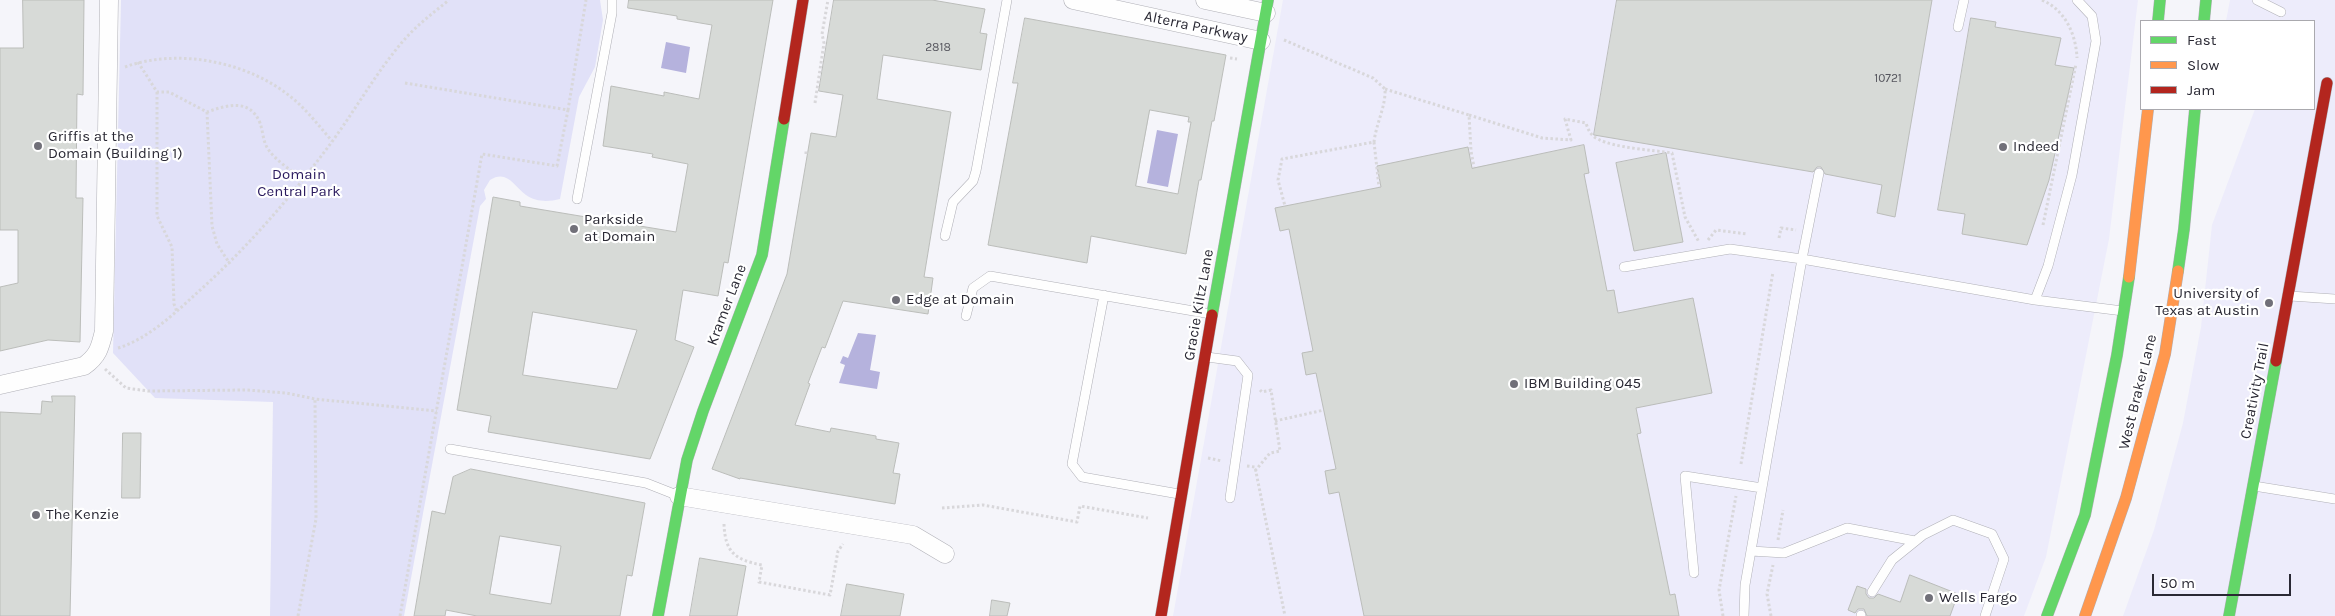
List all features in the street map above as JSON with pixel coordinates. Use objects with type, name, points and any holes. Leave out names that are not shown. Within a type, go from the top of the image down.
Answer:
[{"type":"street","points":[[0,385],[84,366],[97,354],[104,331],[109,0]]},
{"type":"street","name":"Kramer Lane","points":[[658,616],[687,460],[703,411],[762,255],[802,0]]},
{"type":"street","name":"Alterra Parkway","points":[[1073,0],[1260,41]]},
{"type":"street","name":"Alterra Parkway","points":[[1205,0],[1267,7]]},
{"type":"street","points":[[2158,20],[2160,0]]},
{"type":"street","points":[[2204,20],[2206,0]]},
{"type":"street","name":"Gracie Kiltz Lane","points":[[1161,616],[1180,494],[1206,357],[1267,7]]},
{"type":"street","name":"Creativity Trail","points":[[2229,616],[2327,83]]},
{"type":"street","name":"West Braker Lane","points":[[2048,616],[2085,514],[2125,311],[2148,110]]},
{"type":"street","name":"West Braker Lane","points":[[2085,616],[2126,498],[2165,354],[2184,230],[2195,110]]},
{"type":"street","points":[[679,496],[913,535],[945,554]]},
{"type":"lane","points":[[576,199],[612,13],[612,0]]},
{"type":"lane","points":[[945,236],[953,202],[973,181],[976,171],[1007,0]]},
{"type":"lane","points":[[1958,27],[1964,0]]},
{"type":"lane","points":[[2035,300],[2048,266],[2072,175],[2096,41],[2092,16],[2077,0]]},
{"type":"lane","points":[[2258,0],[2281,12]]},
{"type":"lane","points":[[2322,106],[2335,109]]},
{"type":"lane","points":[[1744,616],[1744,585],[1802,258],[1819,173]]},
{"type":"lane","points":[[1624,267],[1730,249],[1802,258],[2035,300],[2125,311]]},
{"type":"lane","points":[[966,316],[973,288],[990,276],[1213,314]]},
{"type":"lane","points":[[1104,295],[1072,464],[1082,477],[1180,494]]},
{"type":"lane","points":[[2288,296],[2335,299]]},
{"type":"lane","points":[[1206,357],[1237,361],[1248,375],[1230,498]]},
{"type":"lane","points":[[450,449],[646,483],[679,496]]},
{"type":"lane","points":[[1694,573],[1684,476],[1762,488]]},
{"type":"lane","points":[[2252,485],[2335,499]]},
{"type":"lane","points":[[1872,592],[1892,560],[1915,541],[1954,520],[1992,534],[2004,560],[1985,616]]},
{"type":"lane","points":[[1751,551],[1784,553],[1847,528],[1915,541]]},
{"type":"path","points":[[437,411],[247,390],[148,391],[126,388],[97,354],[128,345],[177,312],[230,264],[270,221],[304,180],[402,42],[422,21],[449,0]]},
{"type":"path","points":[[400,616],[482,154],[557,166],[586,0]]},
{"type":"path","points":[[815,103],[824,43],[822,34],[828,0]]},
{"type":"path","points":[[2041,235],[2078,57],[2072,32],[2066,21],[2059,11],[2042,0]]},
{"type":"path","points":[[1284,40],[1373,78],[1385,89],[1542,138],[1571,140],[1565,119],[1586,123],[1589,131],[1596,138],[1607,142],[1672,153],[1685,217],[1698,237],[1700,246],[1705,244],[1716,230],[1747,234]]},
{"type":"path","points":[[108,73],[138,62],[193,58],[223,63],[256,76],[290,96],[311,115],[332,141]]},
{"type":"path","points":[[138,62],[157,92],[157,216],[172,248],[174,304],[177,312]]},
{"type":"path","points":[[405,83],[568,110]]},
{"type":"path","points":[[1379,187],[1374,142],[1376,125],[1386,98],[1385,89]]},
{"type":"path","points":[[157,92],[169,92],[207,112],[227,104],[242,104],[252,111],[259,121],[268,149],[304,180]]},
{"type":"path","points":[[207,112],[212,226],[217,244],[230,264]]},
{"type":"path","points":[[1469,115],[1474,167]]},
{"type":"path","points":[[1284,206],[1278,180],[1282,159],[1374,142]]},
{"type":"path","points":[[1780,238],[1781,228],[1798,230]]},
{"type":"path","points":[[1741,464],[1773,272]]},
{"type":"path","points":[[1255,470],[1270,453],[1280,450],[1271,390],[1262,392],[1260,390],[1262,384]]},
{"type":"path","points":[[298,616],[316,519],[315,399]]},
{"type":"path","points":[[1275,420],[1324,410]]},
{"type":"path","points":[[1200,456],[1222,462]]},
{"type":"path","points":[[1244,465],[1255,467],[1285,616]]},
{"type":"path","points":[[1723,616],[1719,590],[1736,496]]},
{"type":"path","points":[[942,508],[984,505],[1077,522],[1080,506],[1148,518]]},
{"type":"path","points":[[1777,543],[1783,510]]},
{"type":"path","points":[[724,524],[727,542],[732,552],[742,561],[762,565],[759,582],[830,595],[838,551],[843,544]]},
{"type":"path","points":[[1771,616],[1767,594],[1773,562]]},
{"type":"shaded area","points":[[1283,0],[2138,0],[2109,239],[2046,557],[2024,616],[1173,616]]},
{"type":"shaded area","name":"University of Texas at Austin","points":[[2230,0],[2335,0],[2335,616],[2123,616],[2154,530],[2183,423],[2201,327],[2212,225],[2255,110],[2315,110],[2315,20],[2226,20]]},
{"type":"green space","name":"Domain Central Park","points":[[121,0],[600,0],[603,20],[595,67],[579,97],[560,199],[547,201],[534,199],[526,195],[510,180],[501,176],[490,180],[484,190],[486,199],[480,206],[404,616],[270,616],[273,402],[155,398],[113,353]]},
{"type":"water","points":[[666,42],[690,47],[686,73],[661,68]]},
{"type":"water","points":[[1157,130],[1178,134],[1168,187],[1147,183]]},
{"type":"water","points":[[858,333],[876,335],[870,370],[880,372],[877,389],[839,383],[845,365],[840,363],[843,356],[848,358]]},
{"type":"building","name":"Griffis at the Domain (Building 1)","points":[[23,0],[84,0],[83,95],[77,94],[76,198],[83,198],[80,342],[48,340],[0,351],[0,287],[18,283],[18,230],[0,230],[0,48],[23,48]]},
{"type":"building","name":"Parkside at Domain","points":[[629,0],[773,0],[728,263],[724,262],[718,296],[683,290],[675,340],[694,347],[650,459],[488,432],[491,416],[457,410],[493,197],[520,202],[520,206],[676,232],[688,164],[652,157],[653,154],[603,146],[611,86],[664,96],[664,92],[699,99],[712,25],[677,19],[677,16],[628,8]],"holes":[[[533,312],[637,330],[617,389],[523,375]]]},
{"type":"building","name":"Edge at Domain","points":[[834,0],[932,0],[985,9],[980,33],[987,34],[981,70],[883,55],[877,99],[951,112],[924,277],[933,278],[928,314],[843,301],[825,348],[822,347],[808,383],[810,384],[795,425],[830,432],[831,428],[876,436],[876,439],[899,443],[893,473],[900,474],[895,504],[740,479],[712,469],[787,274],[811,133],[836,137],[843,95],[819,91]]},
{"type":"building","points":[[1617,0],[1932,0],[1895,217],[1877,213],[1882,185],[1825,174],[1821,167],[1817,167],[1813,172],[1594,135]]},
{"type":"building","points":[[1025,18],[1226,55],[1214,121],[1212,121],[1201,180],[1199,180],[1186,254],[1091,236],[1087,263],[988,245],[1018,83],[1013,83]],"holes":[[[1150,110],[1189,117],[1188,122],[1191,122],[1178,194],[1136,186]]]},
{"type":"building","name":"Indeed","points":[[1971,18],[1996,22],[1995,27],[2061,38],[2055,65],[2074,68],[2049,180],[2027,245],[1962,234],[1965,214],[1938,210]]},
{"type":"building","name":"IBM Building 045","points":[[1584,145],[1589,173],[1584,174],[1607,291],[1614,290],[1618,313],[1693,298],[1712,393],[1636,408],[1641,433],[1637,434],[1670,595],[1675,594],[1679,616],[1364,616],[1339,492],[1329,494],[1325,471],[1336,469],[1316,373],[1306,375],[1302,353],[1313,351],[1289,229],[1280,231],[1275,208],[1381,187],[1377,166],[1468,147],[1472,168]]},
{"type":"building","points":[[1666,153],[1683,242],[1634,251],[1616,163]]},
{"type":"building","name":"The Kenzie","points":[[52,396],[75,396],[70,616],[0,616],[0,412],[41,414],[42,401],[52,402]]},
{"type":"building","points":[[123,433],[141,433],[140,498],[122,498]]},
{"type":"building","points":[[471,469],[645,503],[632,576],[627,575],[620,616],[477,616],[446,610],[445,616],[414,616],[432,511],[445,514],[453,477]],"holes":[[[500,536],[561,546],[551,604],[490,594]]]},
{"type":"building","points":[[700,558],[746,566],[737,616],[690,616]]},
{"type":"building","name":"Wells Fargo","points":[[1910,575],[1958,594],[1950,616],[1867,616],[1864,609],[1858,609],[1855,613],[1848,610],[1857,586],[1866,589],[1866,594],[1869,598],[1874,598],[1878,594],[1900,602]]},
{"type":"building","points":[[847,584],[904,594],[900,616],[841,616]]},
{"type":"building","points":[[992,600],[1010,603],[1007,616],[990,616]]},
{"type":"traffic: fast","points":[[1212,315],[1268,0]]},
{"type":"traffic: fast","points":[[2158,20],[2160,0]]},
{"type":"traffic: fast","points":[[2204,20],[2206,0]]},
{"type":"traffic: fast","points":[[2178,271],[2184,229],[2195,110]]},
{"type":"traffic: fast","points":[[658,616],[687,460],[703,411],[762,255],[784,119]]},
{"type":"traffic: fast","points":[[2047,616],[2085,515],[2117,355],[2129,277]]},
{"type":"traffic: fast","points":[[2229,616],[2276,361]]},
{"type":"traffic: slow","points":[[2129,277],[2148,110]]},
{"type":"traffic: slow","points":[[2085,616],[2126,498],[2165,354],[2178,271]]},
{"type":"traffic: jam","points":[[784,119],[803,0]]},
{"type":"traffic: jam","points":[[2276,361],[2327,83]]},
{"type":"traffic: jam","points":[[1161,616],[1212,315]]},
{"type":"place","name":"Griffis at the Domain (Building 1)","points":[[38,146]]},
{"type":"place","name":"Indeed","points":[[2003,147]]},
{"type":"place","name":"Parkside at Domain","points":[[574,229]]},
{"type":"place","name":"Edge at Domain","points":[[896,300]]},
{"type":"place","name":"University of Texas at Austin","points":[[2269,303]]},
{"type":"place","name":"IBM Building 045","points":[[1514,384]]},
{"type":"place","name":"The Kenzie","points":[[36,515]]},
{"type":"place","name":"Wells Fargo","points":[[1929,598]]}]
